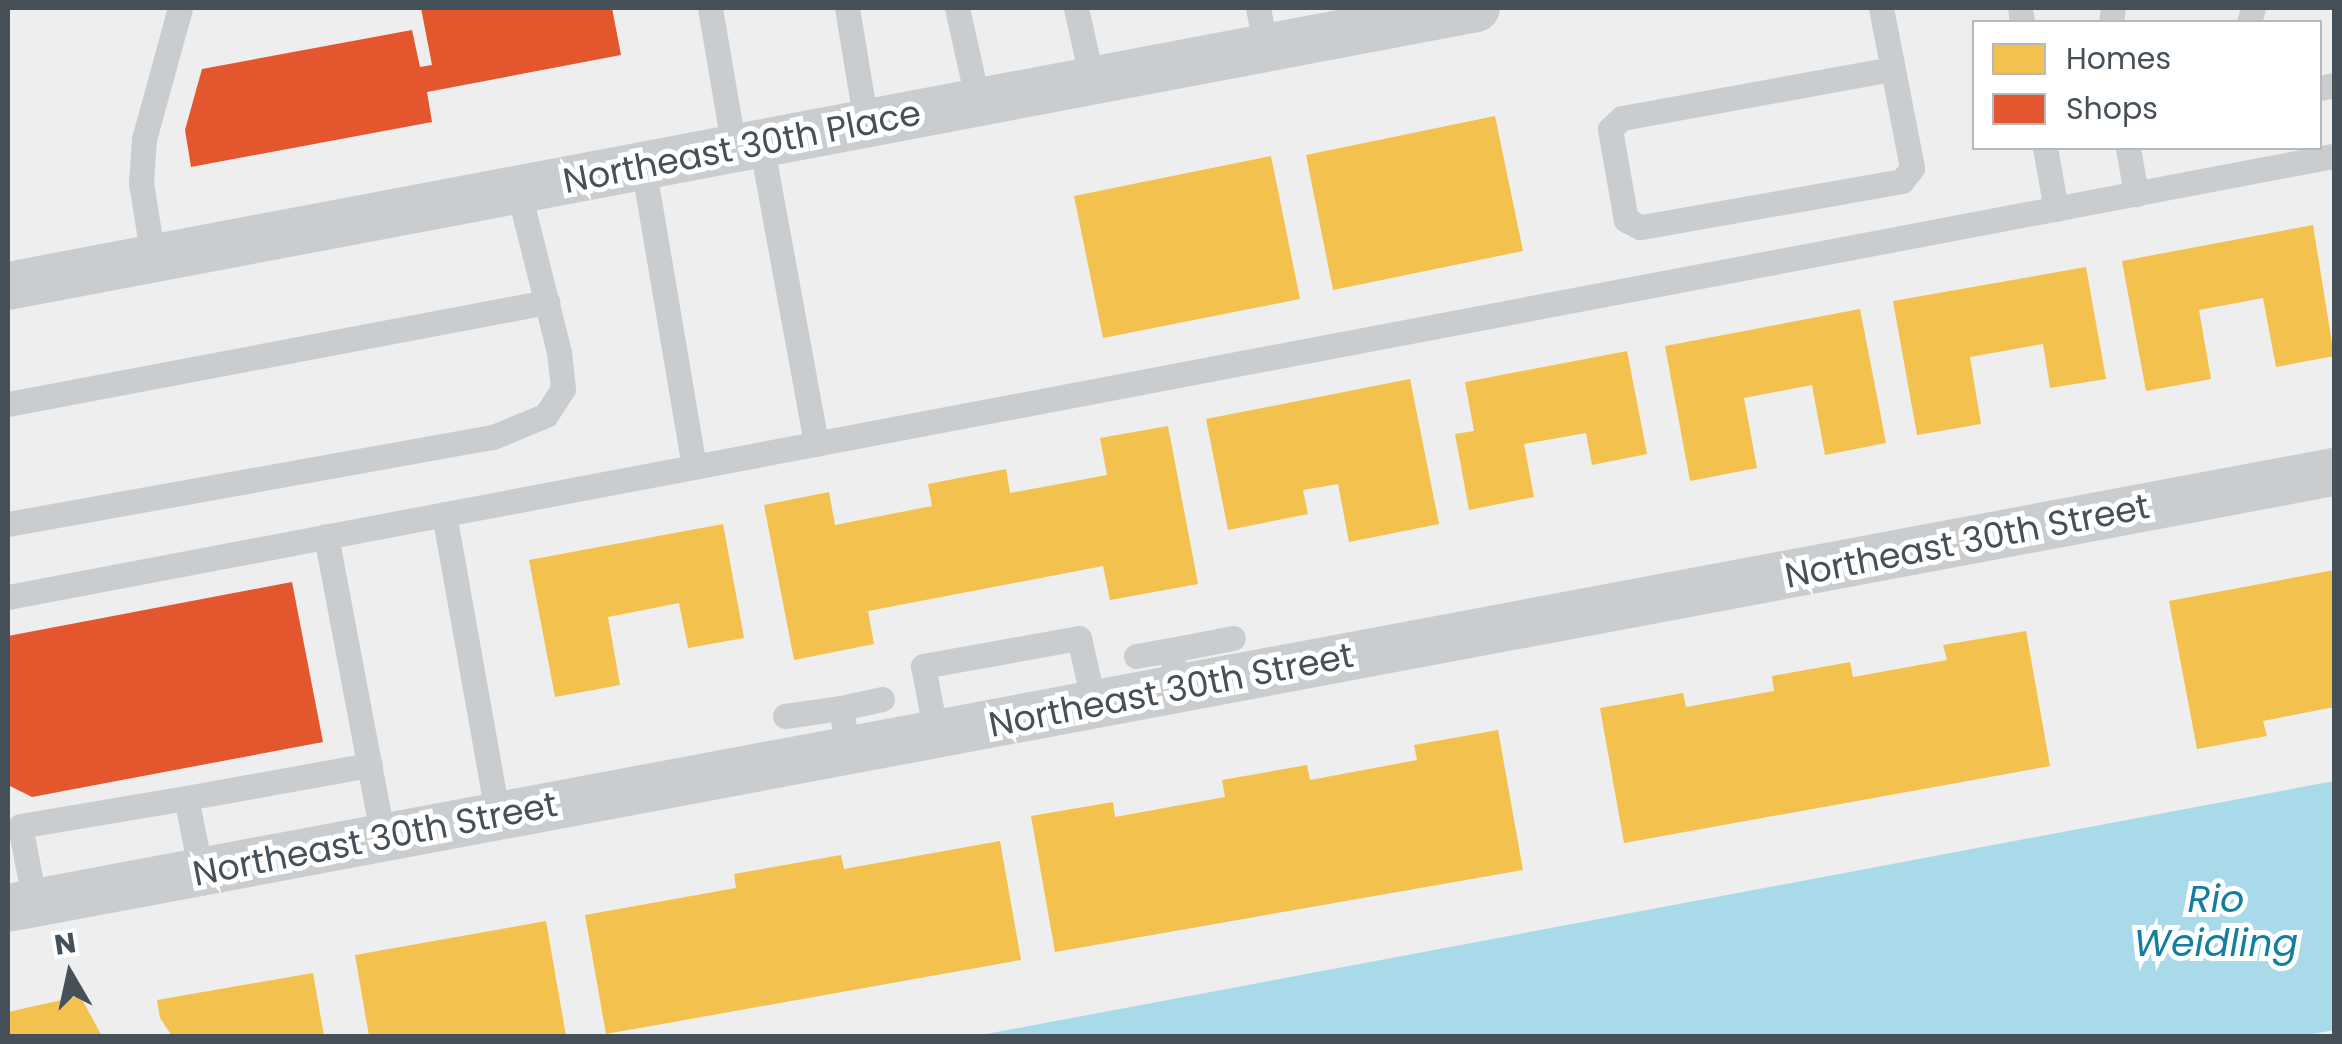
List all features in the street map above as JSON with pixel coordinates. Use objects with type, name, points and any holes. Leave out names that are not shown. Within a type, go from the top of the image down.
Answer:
[{"type":"street","name":"Northeast 30th Place","points":[[8,286],[1092,80],[1262,28],[1476,8]]},
{"type":"street","name":"Northeast 30th Street","points":[[21,906],[498,816],[844,729],[936,734],[1094,704],[1175,669],[2334,472]]},
{"type":"lane","points":[[152,258],[141,182],[144,139],[180,8]]},
{"type":"lane","points":[[710,8],[747,146],[816,444]]},
{"type":"lane","points":[[847,8],[866,123]]},
{"type":"lane","points":[[957,8],[978,102]]},
{"type":"lane","points":[[1076,8],[1092,80]]},
{"type":"lane","points":[[1881,8],[1912,168],[1902,181],[1640,227],[1626,220],[1610,129],[1622,118],[1892,68]]},
{"type":"lane","points":[[2045,150],[2056,209]]},
{"type":"lane","points":[[2128,150],[2136,194]]},
{"type":"lane","points":[[8,597],[2334,156]]},
{"type":"lane","points":[[643,165],[694,467]]},
{"type":"lane","points":[[8,524],[493,438],[546,414],[563,389],[547,302],[518,189]]},
{"type":"lane","points":[[8,404],[547,302]]},
{"type":"lane","points":[[444,514],[498,816]]},
{"type":"lane","points":[[326,536],[384,838]]},
{"type":"lane","points":[[936,734],[923,666],[1079,638],[1094,704]]},
{"type":"lane","points":[[1136,656],[1175,669],[1233,638]]},
{"type":"lane","points":[[785,716],[844,729],[882,700]]},
{"type":"lane","points":[[21,906],[14,824],[370,765]]},
{"type":"lane","points":[[186,798],[201,872]]},
{"type":"water","name":"Rio Weidling","points":[[2334,781],[2334,1030],[2302,1036],[976,1036]]},
{"type":"building: Homes","points":[[1495,116],[1523,251],[1333,290],[1306,155]]},
{"type":"building: Homes","points":[[1271,156],[1300,299],[1103,338],[1074,196]]},
{"type":"building: Homes","points":[[2313,225],[2334,356],[2276,367],[2263,298],[2199,310],[2211,379],[2146,391],[2122,261]]},
{"type":"building: Homes","points":[[2086,267],[2106,379],[2050,388],[2043,344],[1970,357],[1981,424],[1917,435],[1893,301]]},
{"type":"building: Homes","points":[[1860,309],[1886,443],[1825,455],[1812,385],[1744,398],[1757,468],[1690,481],[1665,346]]},
{"type":"building: Homes","points":[[1627,351],[1647,454],[1592,465],[1586,433],[1524,444],[1534,497],[1469,510],[1455,434],[1474,431],[1465,382]]},
{"type":"building: Homes","points":[[1410,379],[1439,524],[1349,542],[1338,484],[1303,490],[1308,514],[1228,530],[1206,419]]},
{"type":"building: Homes","points":[[1168,426],[1198,584],[1110,600],[1103,566],[868,611],[874,644],[794,660],[764,505],[829,492],[835,525],[932,506],[928,484],[1006,469],[1010,493],[1107,475],[1100,438]]},
{"type":"building: Homes","points":[[723,524],[744,638],[688,648],[679,603],[608,617],[620,685],[555,697],[529,560]]},
{"type":"building: Homes","points":[[2334,570],[2334,707],[2263,721],[2267,736],[2197,749],[2169,601]]},
{"type":"building: Homes","points":[[2026,631],[2050,766],[1624,843],[1600,708],[1683,693],[1686,707],[1774,691],[1772,676],[1850,662],[1853,677],[1947,660],[1943,645]]},
{"type":"building: Homes","points":[[1498,730],[1523,870],[1055,952],[1031,816],[1113,802],[1115,817],[1225,797],[1222,780],[1307,765],[1310,780],[1417,760],[1414,745]]},
{"type":"building: Homes","points":[[1000,841],[1021,960],[606,1034],[585,915],[736,888],[734,874],[841,855],[844,869]]},
{"type":"building: Homes","points":[[546,921],[566,1036],[369,1036],[355,955]]},
{"type":"building: Homes","points":[[313,973],[324,1036],[172,1036],[160,1018],[157,1000]]},
{"type":"building: Homes","points":[[80,996],[102,1036],[8,1036],[8,1012]]},
{"type":"building: Shops","points":[[421,8],[612,8],[621,55],[427,92],[432,122],[191,167],[185,130],[202,69],[412,30],[420,67],[432,65]]},
{"type":"building: Shops","points":[[292,582],[323,742],[32,797],[8,785],[8,636]]}]
